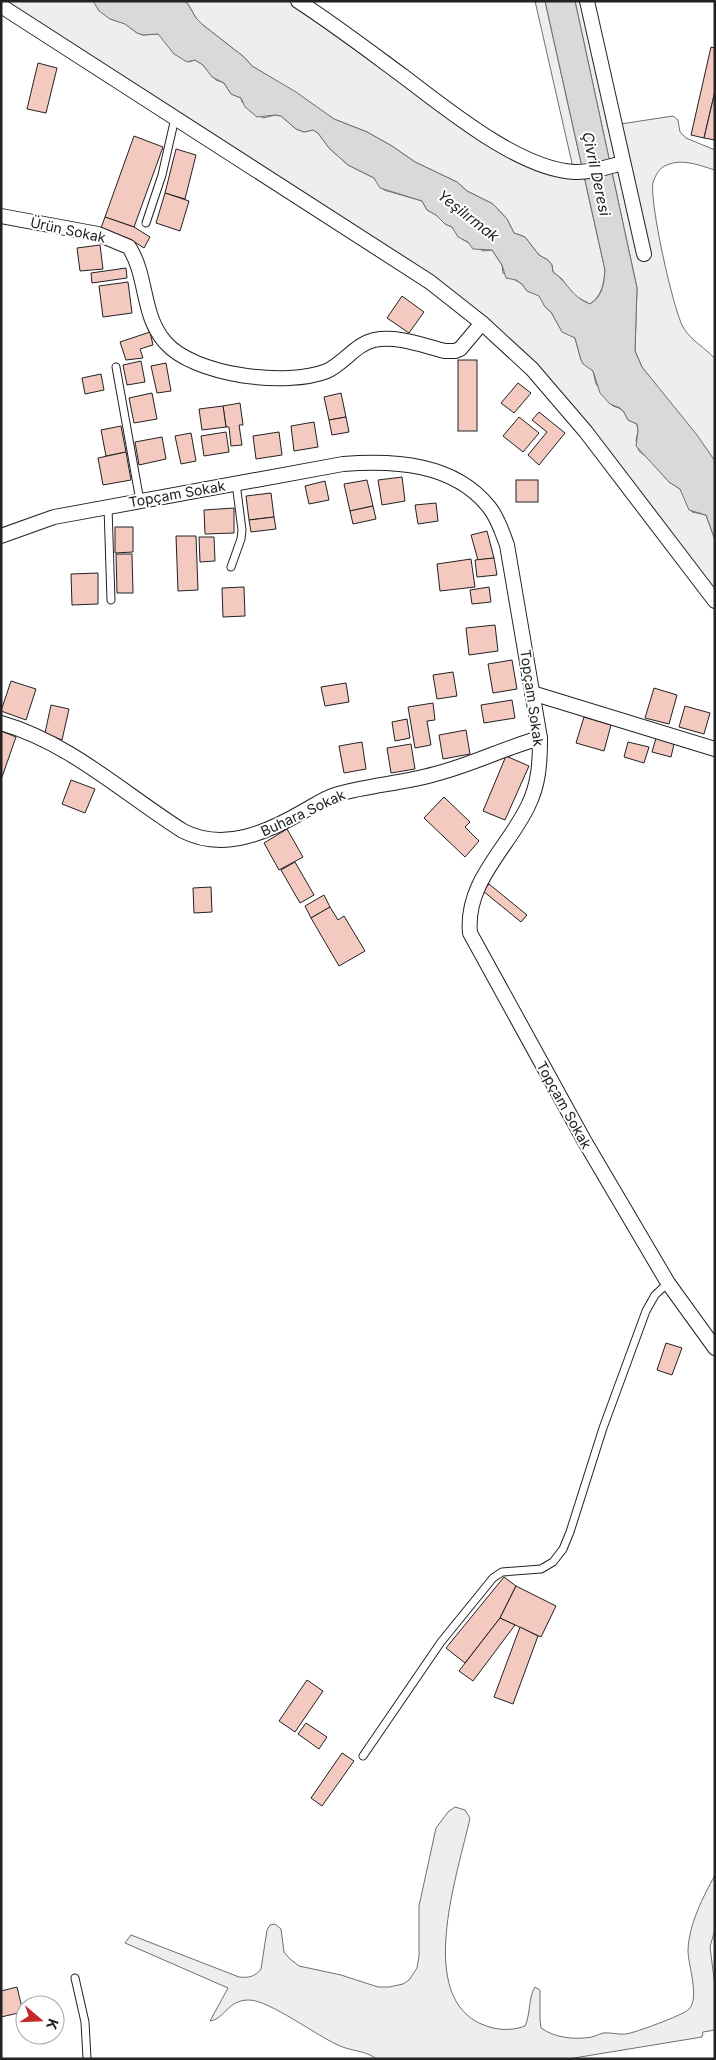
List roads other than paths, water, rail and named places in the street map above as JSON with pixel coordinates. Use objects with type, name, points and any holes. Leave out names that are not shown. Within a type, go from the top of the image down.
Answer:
[{"type":"street","points":[[298,1],[334,25],[461,120],[517,154],[547,166],[574,172],[617,165]]},
{"type":"street","points":[[587,1],[617,165],[644,254]]},
{"type":"street","points":[[1,6],[430,282],[482,323],[532,369],[586,432],[715,601]]},
{"type":"street","name":"Ürün Sokak","points":[[1,216],[98,234],[129,247],[140,270],[147,311],[165,343],[194,361],[216,370],[238,375],[262,378],[292,378],[314,375],[340,364],[365,344],[373,340],[386,338],[445,351],[455,351],[460,349],[482,323]]},
{"type":"street","name":"Topçam Sokak","points":[[1,536],[54,517],[343,464],[374,462],[421,467],[441,473],[465,486],[489,507],[499,524],[507,545],[540,738],[540,769],[528,806],[477,887],[471,903],[468,920],[470,932],[585,1142],[668,1283],[715,1348]]},
{"type":"street","points":[[532,693],[715,749]]},
{"type":"street","name":"Buhara Sokak","points":[[1,723],[39,737],[68,752],[183,831],[196,838],[210,841],[252,836],[280,825],[336,794],[433,775],[477,762],[516,745],[540,738]]},
{"type":"lane","points":[[146,223],[162,176],[176,118]]},
{"type":"lane","points":[[116,367],[140,501]]},
{"type":"lane","points":[[231,567],[241,539],[242,530],[236,483]]},
{"type":"lane","points":[[108,507],[111,600]]},
{"type":"lane","points":[[363,1756],[441,1642],[493,1578],[502,1572],[541,1569],[553,1562],[563,1549],[646,1311],[655,1295],[668,1283]]},
{"type":"lane","points":[[75,1978],[86,2022],[88,2059]]},
{"type":"water","points":[[93,1],[184,1],[203,25],[244,57],[252,66],[296,92],[334,119],[367,132],[415,162],[457,182],[467,191],[493,204],[507,219],[514,233],[525,237],[539,255],[548,260],[552,265],[553,272],[578,297],[590,304],[600,293],[605,270],[545,1],[575,1],[637,288],[635,351],[642,367],[697,435],[715,461],[715,540],[706,515],[689,510],[680,489],[669,482],[636,446],[637,424],[628,420],[620,408],[610,404],[600,393],[593,371],[583,364],[581,360],[575,338],[562,332],[539,296],[527,291],[516,280],[506,278],[502,265],[492,250],[473,249],[468,242],[458,237],[452,227],[427,210],[422,201],[380,188],[374,178],[348,165],[313,130],[304,132],[296,129],[281,116],[257,117],[245,107],[241,98],[231,94],[224,83],[212,77],[203,65],[195,60],[187,62],[174,54],[158,34],[143,35],[125,24],[110,19],[99,11]]},
{"type":"water label","name":"Çivril Deresi","points":[[596,174]]},
{"type":"water label","name":"Yeşilırmak","points":[[468,216]]}]
